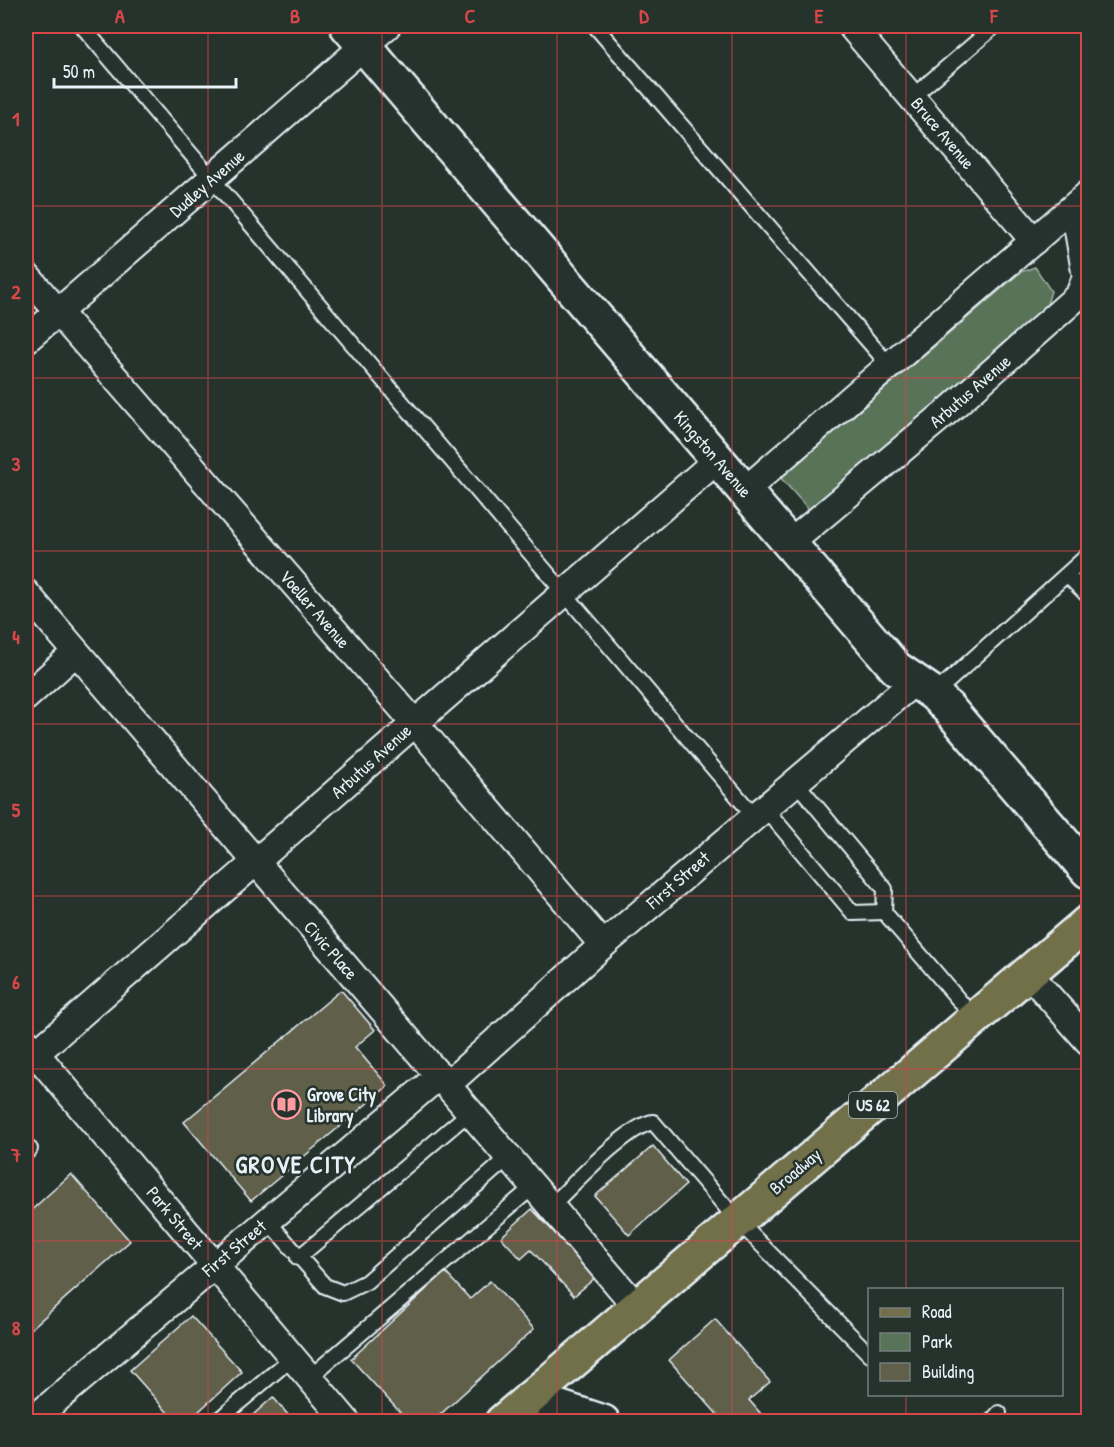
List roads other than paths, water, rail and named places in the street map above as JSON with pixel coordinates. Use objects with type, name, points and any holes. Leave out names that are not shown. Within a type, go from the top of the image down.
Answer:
[{"type":"main road","name":"Broadway","points":[[502,1422],[1089,922]]},
{"type":"street","name":"Bruce Avenue","points":[[861,30],[912,97],[1034,241]]},
{"type":"street","name":"Dudley Avenue","points":[[26,340],[213,178],[366,32]]},
{"type":"street","name":"Kingston Avenue","points":[[366,32],[717,460],[789,544],[896,668],[924,688],[1089,871]]},
{"type":"street","name":"Arbutus Avenue","points":[[744,491],[1081,201]]},
{"type":"street","name":"Arbutus Avenue","points":[[789,544],[949,410],[1079,295],[1086,277],[1081,201]]},
{"type":"street","name":"Voeller Avenue","points":[[26,275],[414,722],[603,945]]},
{"type":"street","name":"Arbutus Avenue","points":[[29,1052],[256,863],[414,722],[717,460]]},
{"type":"street","name":"Civic Place","points":[[26,593],[636,1306]]},
{"type":"street","points":[[26,697],[76,652]]},
{"type":"street","name":"First Street","points":[[30,1422],[267,1220],[444,1079],[795,781],[924,688]]},
{"type":"street","points":[[1029,974],[1089,1041]]},
{"type":"street","name":"Park Street","points":[[29,1052],[348,1422]]},
{"type":"street","points":[[530,1398],[603,1422]]},
{"type":"lane","points":[[81,26],[565,591],[759,811],[853,913],[884,912]]},
{"type":"lane","points":[[595,26],[889,365]]},
{"type":"lane","points":[[912,97],[995,26]]},
{"type":"lane","points":[[924,688],[1089,555]]},
{"type":"lane","points":[[1066,575],[1089,596]]},
{"type":"lane","points":[[795,781],[885,889],[884,912],[975,1019]]},
{"type":"lane","points":[[298,1258],[471,1111]]},
{"type":"lane","points":[[551,1206],[620,1142],[642,1124],[652,1122],[737,1220],[868,1354]]},
{"type":"lane","points":[[267,1220],[325,1286],[344,1293],[366,1282],[509,1157]]},
{"type":"lane","points":[[310,1377],[534,1186]]},
{"type":"lane","points":[[216,1422],[293,1357]]},
{"type":"place","name":"Grove City Library","points":[[286,1104]]},
{"type":"district","name":"GROVE CITY","points":[[296,1164]]}]
